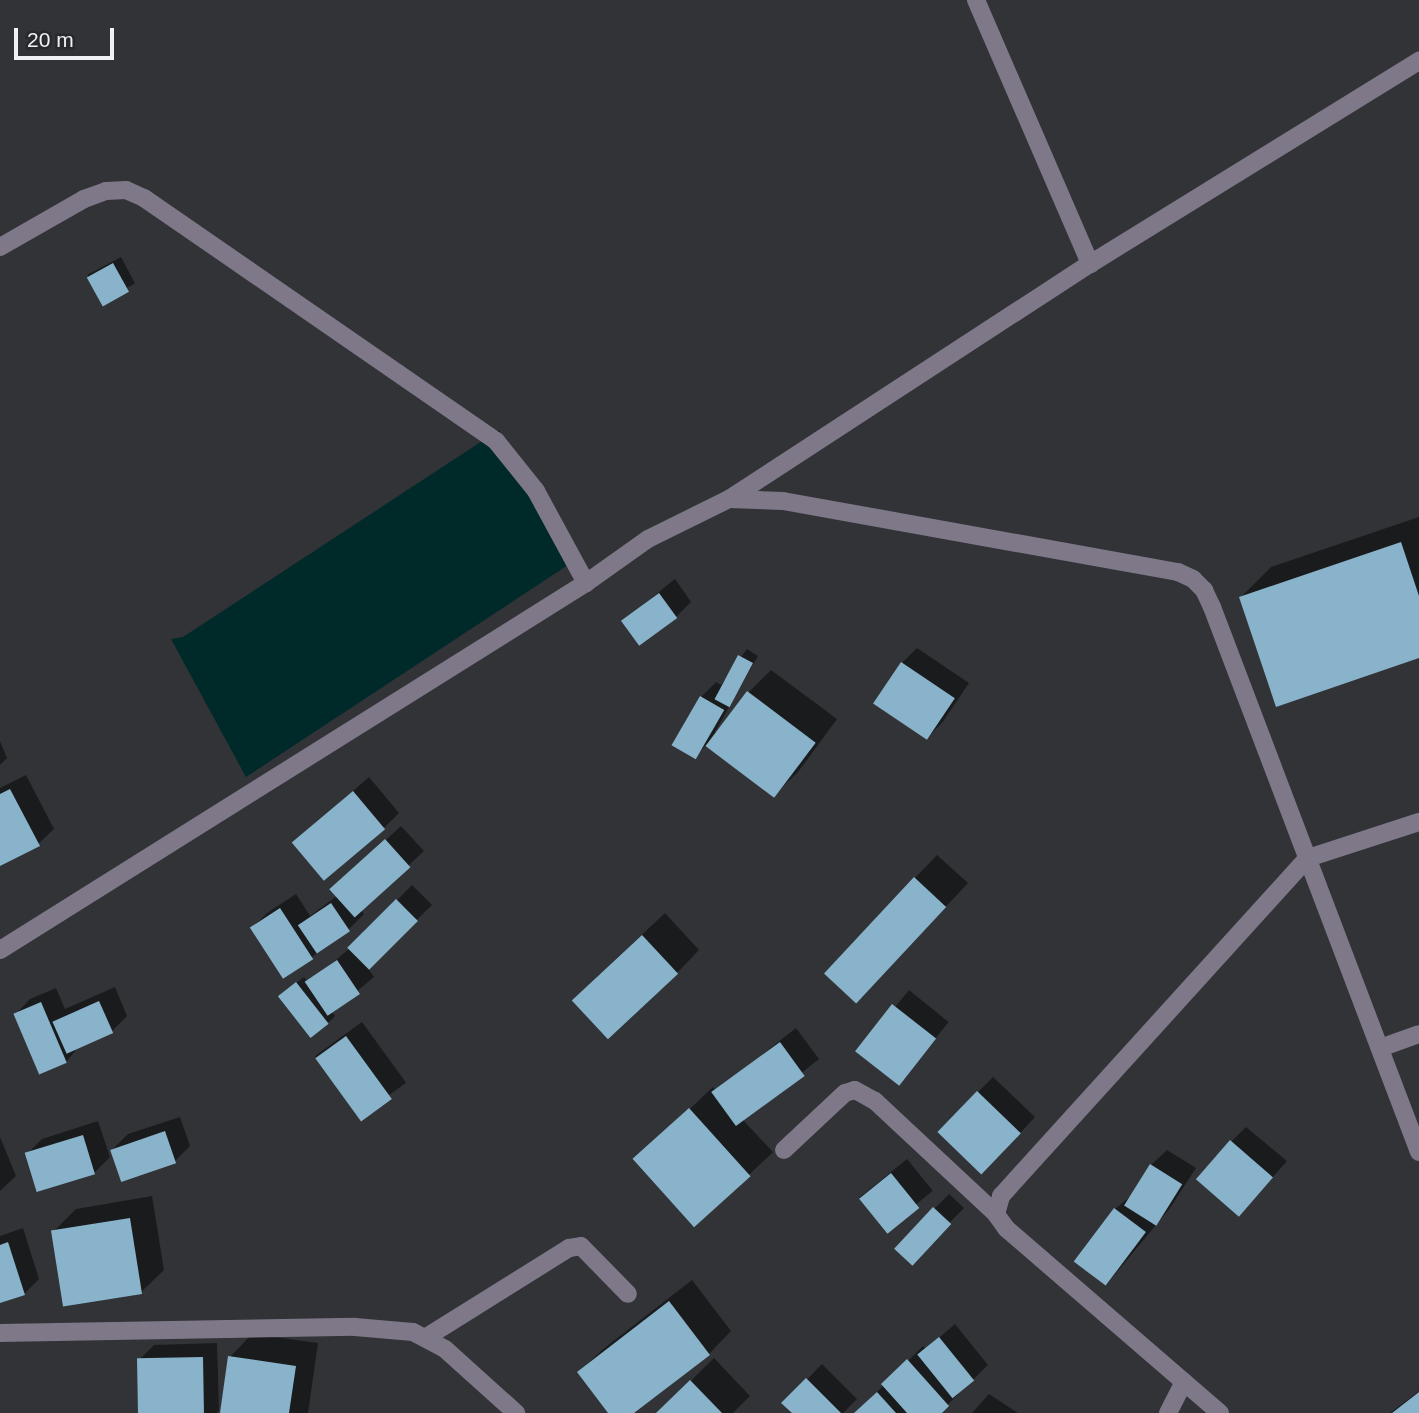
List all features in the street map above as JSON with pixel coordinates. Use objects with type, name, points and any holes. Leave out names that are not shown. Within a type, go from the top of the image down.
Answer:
[{"type":"street","points":[[976,0],[1090,264]]},
{"type":"street","points":[[0,950],[586,583],[648,539],[730,499],[1090,264],[1419,61]]},
{"type":"street","points":[[0,247],[84,199],[106,191],[126,190],[144,198],[496,441],[536,491],[586,583]]},
{"type":"street","points":[[730,499],[783,501],[1178,572],[1193,579],[1204,590],[1212,607],[1419,1152]]},
{"type":"street","points":[[996,1214],[1001,1196],[1308,858],[1419,821]]},
{"type":"street","points":[[1380,1048],[1419,1034]]},
{"type":"street","points":[[784,1150],[845,1093],[855,1090],[875,1101],[996,1214],[1006,1228],[1220,1413]]},
{"type":"street","points":[[425,1338],[569,1248],[580,1246],[628,1294]]},
{"type":"street","points":[[0,1333],[355,1327],[413,1332],[445,1349],[516,1413]]},
{"type":"street","points":[[1168,1413],[1184,1382]]},
{"type":"water","points":[[499,430],[568,565],[246,777],[171,639],[183,637]]},
{"type":"building","points":[[113,263],[129,292],[103,306],[87,278]]},
{"type":"building","points":[[1401,542],[1419,596],[1419,658],[1276,707],[1239,597]]},
{"type":"building","points":[[659,593],[677,618],[639,646],[621,621]]},
{"type":"building","points":[[738,655],[753,663],[730,707],[715,699]]},
{"type":"building","points":[[901,662],[955,698],[927,740],[873,703]]},
{"type":"building","points":[[747,691],[816,743],[774,798],[705,746]]},
{"type":"building","points":[[700,696],[724,710],[696,759],[672,745]]},
{"type":"building","points":[[10,789],[40,846],[0,866],[0,794]]},
{"type":"building","points":[[353,791],[385,829],[324,881],[292,842]]},
{"type":"building","points":[[385,839],[410,867],[355,917],[329,889]]},
{"type":"building","points":[[914,877],[946,907],[856,1004],[824,974]]},
{"type":"building","points":[[396,899],[418,921],[369,970],[347,948]]},
{"type":"building","points":[[331,903],[350,931],[317,954],[298,925]]},
{"type":"building","points":[[280,908],[313,959],[283,979],[250,928]]},
{"type":"building","points":[[642,935],[678,974],[608,1039],[572,1000]]},
{"type":"building","points":[[337,960],[360,994],[328,1016],[305,982]]},
{"type":"building","points":[[296,982],[329,1024],[311,1038],[278,996]]},
{"type":"building","points":[[99,1001],[113,1033],[67,1054],[52,1022]]},
{"type":"building","points":[[41,1002],[67,1063],[39,1074],[13,1014]]},
{"type":"building","points":[[892,1004],[936,1038],[899,1086],[855,1051]]},
{"type":"building","points":[[346,1036],[392,1099],[361,1121],[315,1058]]},
{"type":"building","points":[[780,1042],[805,1076],[736,1126],[711,1092]]},
{"type":"building","points":[[977,1091],[1021,1133],[981,1174],[937,1132]]},
{"type":"building","points":[[689,1108],[751,1176],[694,1227],[633,1159]]},
{"type":"building","points":[[165,1131],[176,1163],[121,1182],[110,1150]]},
{"type":"building","points":[[83,1135],[95,1174],[37,1192],[25,1153]]},
{"type":"building","points":[[1230,1140],[1273,1177],[1239,1217],[1196,1179]]},
{"type":"building","points":[[1150,1164],[1182,1184],[1156,1226],[1124,1206]]},
{"type":"building","points":[[891,1173],[919,1208],[887,1234],[859,1199]]},
{"type":"building","points":[[933,1207],[951,1224],[912,1266],[894,1249]]},
{"type":"building","points":[[1114,1208],[1146,1232],[1106,1286],[1074,1262]]},
{"type":"building","points":[[130,1218],[142,1294],[63,1307],[51,1231]]},
{"type":"building","points":[[8,1242],[25,1295],[0,1303],[0,1245]]},
{"type":"building","points":[[669,1301],[710,1355],[634,1413],[608,1413],[577,1372]]},
{"type":"building","points":[[939,1337],[974,1381],[952,1398],[917,1355]]},
{"type":"building","points":[[228,1356],[296,1366],[289,1413],[220,1413]]},
{"type":"building","points":[[203,1357],[204,1413],[138,1413],[137,1358]]},
{"type":"building","points":[[907,1359],[949,1406],[942,1413],[907,1413],[881,1384]]},
{"type":"building","points":[[806,1378],[841,1413],[792,1413],[781,1403]]},
{"type":"building","points":[[690,1380],[722,1413],[656,1413]]},
{"type":"building","points":[[877,1392],[896,1413],[854,1413]]},
{"type":"building","points":[[1419,1392],[1419,1413],[1392,1413]]}]
